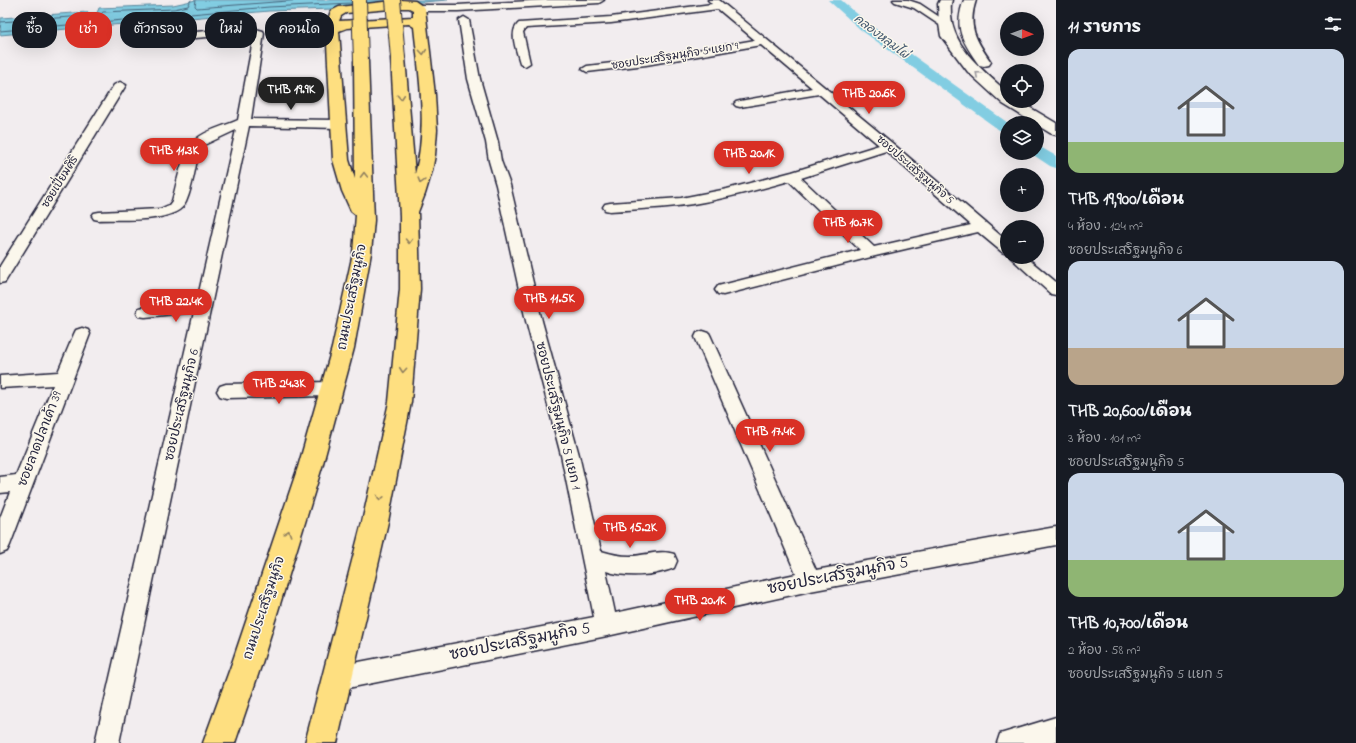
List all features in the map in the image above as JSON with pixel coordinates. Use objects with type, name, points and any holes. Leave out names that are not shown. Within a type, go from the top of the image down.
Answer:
[{"type":"main road","name":"ถนนประเสริฐมนูกิจ","points":[[219,743],[247,663],[310,467],[343,348],[362,253],[365,220],[359,0]]},
{"type":"main road","points":[[321,743],[375,522],[400,402],[410,288],[409,216],[393,0]]},
{"type":"main road","points":[[946,0],[944,4],[945,24],[948,36],[973,69],[1000,94]]},
{"type":"main road","points":[[970,0],[963,22],[970,41],[988,68],[1000,77]]},
{"type":"main road","points":[[365,220],[351,191],[341,160],[332,25],[335,14],[343,10],[401,4],[411,4],[420,18],[429,124],[422,180],[409,216]]},
{"type":"main road","points":[[1020,108],[1056,130]]},
{"type":"main road","points":[[1043,108],[1056,116]]},
{"type":"main road","points":[[224,743],[247,663]]},
{"type":"main road","points":[[316,743],[335,690]]},
{"type":"street","points":[[420,18],[599,0]]},
{"type":"street","points":[[898,0],[917,6],[945,24]]},
{"type":"street","points":[[525,63],[518,32],[519,28],[523,25],[611,20],[716,3]]},
{"type":"street","name":"ซอยประเสริฐมนูกิจ 5","points":[[716,3],[888,146],[1000,243]]},
{"type":"street","points":[[420,18],[435,13],[461,14]]},
{"type":"street","name":"ซอยประเสริฐมนูกิจ 5 แยก 1","points":[[461,14],[474,78],[492,142],[495,161],[503,185],[534,321],[570,455],[606,625]]},
{"type":"street","name":"ซอยประเสริฐมนูกิจ 6","points":[[107,743],[244,122],[259,33],[242,31],[197,35]]},
{"type":"street","name":"ซอยประเสริฐมนูกิจ 5 แยก 9","points":[[587,69],[646,62],[763,42]]},
{"type":"street","name":"ซอยเปี่ยมศิริ","points":[[0,278],[120,85]]},
{"type":"street","points":[[740,104],[821,90]]},
{"type":"street","points":[[99,216],[162,213],[174,208],[178,202],[193,150],[200,142],[209,137],[244,122],[338,124]]},
{"type":"street","points":[[610,207],[651,205],[703,198],[792,177],[888,146]]},
{"type":"street","points":[[792,177],[871,252]]},
{"type":"street","points":[[724,290],[871,252],[980,227]]},
{"type":"street","points":[[1025,264],[1056,290]]},
{"type":"street","points":[[145,312],[204,306]]},
{"type":"street","name":"ซอยลาดปลาเค้า 39","points":[[0,545],[23,482],[82,334]]},
{"type":"street","points":[[703,337],[810,580]]},
{"type":"street","points":[[0,382],[64,378]]},
{"type":"street","points":[[226,390],[332,389]]},
{"type":"street","points":[[0,485],[23,482]]},
{"type":"street","name":"ซอยประเสริฐมนูกิจ 5","points":[[335,690],[606,625],[810,580],[1056,536]]},
{"type":"street","points":[[591,557],[616,565],[631,566],[667,561]]},
{"type":"street","points":[[1009,743],[1056,729]]},
{"type":"water","points":[[196,0],[448,0],[333,9],[257,12],[205,12],[205,17],[197,17],[197,12],[120,12],[120,24],[112,25],[112,12],[97,12],[99,8],[173,5]]},
{"type":"water","points":[[57,14],[65,14],[65,29],[57,30]]},
{"type":"water","points":[[12,17],[12,34],[0,35],[1,18]]},
{"type":"waterway","name":"คลองหลุมไผ่","points":[[834,0],[865,27],[1000,124]]},
{"type":"waterway","name":"คลองหลุมไผ่","points":[[1044,155],[1056,163]]}]
